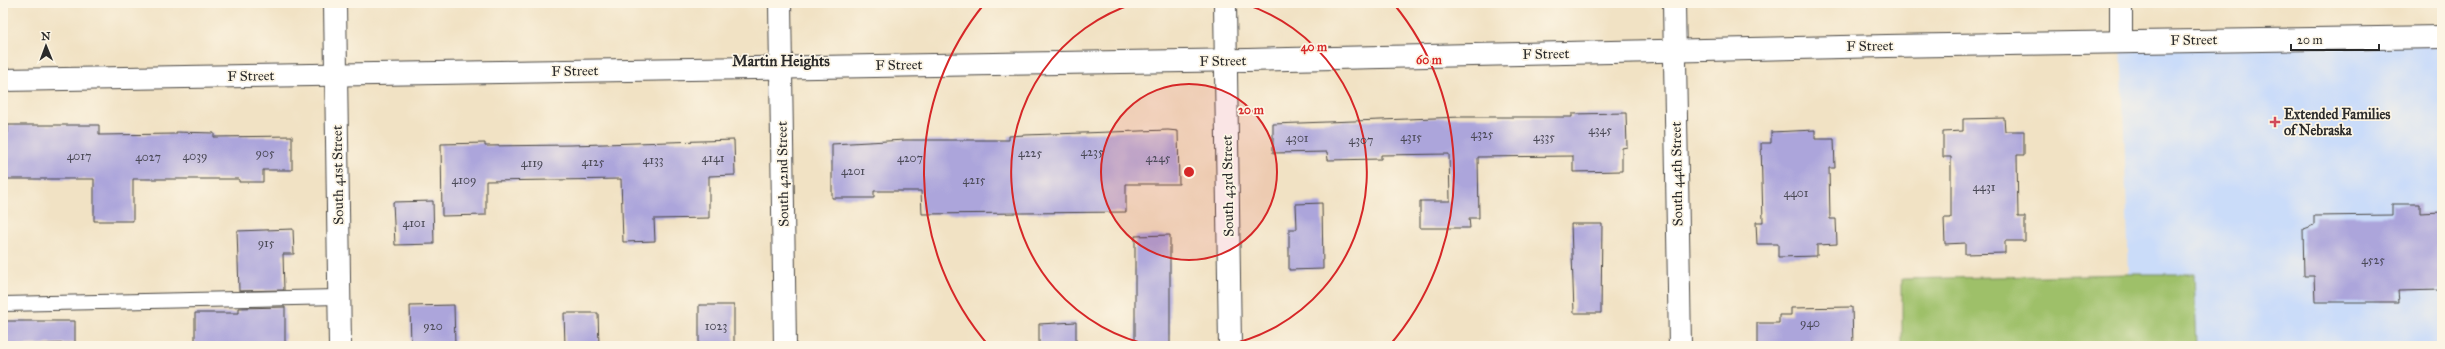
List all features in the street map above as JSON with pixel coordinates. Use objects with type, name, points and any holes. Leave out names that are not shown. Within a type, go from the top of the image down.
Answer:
[{"type":"street","name":"South 41st Street","points":[[335,3],[340,346]]},
{"type":"street","name":"South 42nd Street","points":[[780,3],[785,346]]},
{"type":"street","name":"South 43rd Street","points":[[1225,3],[1230,346]]},
{"type":"street","name":"South 44th Street","points":[[1674,3],[1680,346]]},
{"type":"street","points":[[2121,3],[2121,42]]},
{"type":"street","name":"F Street","points":[[3,80],[1226,61],[2121,42],[2442,37]]},
{"type":"lane","points":[[3,304],[340,297]]},
{"type":"shaded area","name":"Extended Families of Nebraska","points":[[2442,37],[2442,346],[2197,346],[2194,274],[2129,274],[2121,42]]},
{"type":"green space","points":[[2194,274],[2197,346],[1902,346],[1902,279]]},
{"type":"building","points":[[1626,113],[1627,147],[1622,148],[1622,171],[1573,172],[1573,156],[1478,157],[1479,218],[1469,218],[1470,228],[1420,228],[1420,201],[1450,201],[1449,154],[1381,155],[1381,159],[1328,160],[1327,152],[1273,153],[1273,124],[1461,117],[1572,117],[1572,114]]},
{"type":"building","points":[[2004,118],[2005,131],[2024,131],[2024,155],[2017,155],[2018,217],[2025,217],[2025,241],[2005,241],[2005,253],[1965,254],[1965,243],[1945,244],[1944,218],[1951,218],[1951,157],[1943,157],[1943,132],[1963,131],[1963,119]]},
{"type":"building","points":[[8,125],[99,125],[99,135],[176,134],[176,132],[214,133],[214,137],[292,136],[292,170],[263,170],[263,182],[239,182],[239,179],[133,179],[133,221],[94,221],[94,179],[3,179],[3,133],[8,133]]},
{"type":"building","points":[[1168,130],[1178,131],[1179,184],[1126,184],[1126,212],[922,214],[921,191],[874,191],[874,198],[832,198],[832,144],[905,140],[1009,140],[1009,136]]},
{"type":"building","points":[[1815,130],[1815,139],[1834,139],[1835,168],[1829,168],[1830,219],[1836,219],[1837,244],[1817,245],[1817,256],[1778,257],[1778,244],[1757,244],[1756,222],[1763,222],[1761,143],[1771,143],[1771,132]]},
{"type":"building","points":[[734,140],[735,175],[709,176],[709,218],[654,219],[655,241],[623,242],[621,179],[486,181],[486,215],[442,216],[441,144],[485,143],[485,146],[571,145]]},
{"type":"building","points":[[433,201],[434,244],[395,245],[393,202]]},
{"type":"building","points":[[1322,203],[1323,269],[1289,270],[1289,229],[1297,229],[1296,204]]},
{"type":"building","points":[[2392,204],[2420,204],[2420,213],[2442,212],[2442,290],[2398,291],[2399,302],[2315,302],[2314,276],[2304,276],[2303,229],[2314,225],[2314,216],[2392,215]]},
{"type":"building","points":[[1571,224],[1602,224],[1601,313],[1574,313]]},
{"type":"building","points":[[293,229],[294,254],[283,254],[284,290],[239,291],[237,231]]},
{"type":"building","points":[[1170,235],[1170,345],[1135,345],[1135,236]]},
{"type":"building","points":[[454,305],[455,346],[411,346],[410,306]]},
{"type":"building","points":[[699,305],[734,305],[734,346],[699,346]]},
{"type":"building","points":[[285,307],[285,346],[195,346],[195,313],[239,313],[239,308]]},
{"type":"building","points":[[1852,307],[1853,346],[1757,346],[1757,323],[1779,323],[1779,315],[1791,315],[1791,308]]},
{"type":"building","points":[[564,313],[598,313],[599,346],[565,346]]},
{"type":"building","points":[[3,321],[75,321],[75,343],[3,346]]},
{"type":"building","points":[[1076,322],[1076,346],[1039,346],[1039,324]]},
{"type":"place","name":"Extended Families of Nebraska","points":[[2275,122]]},
{"type":"district","name":"Martin Heights","points":[[781,61]]}]
